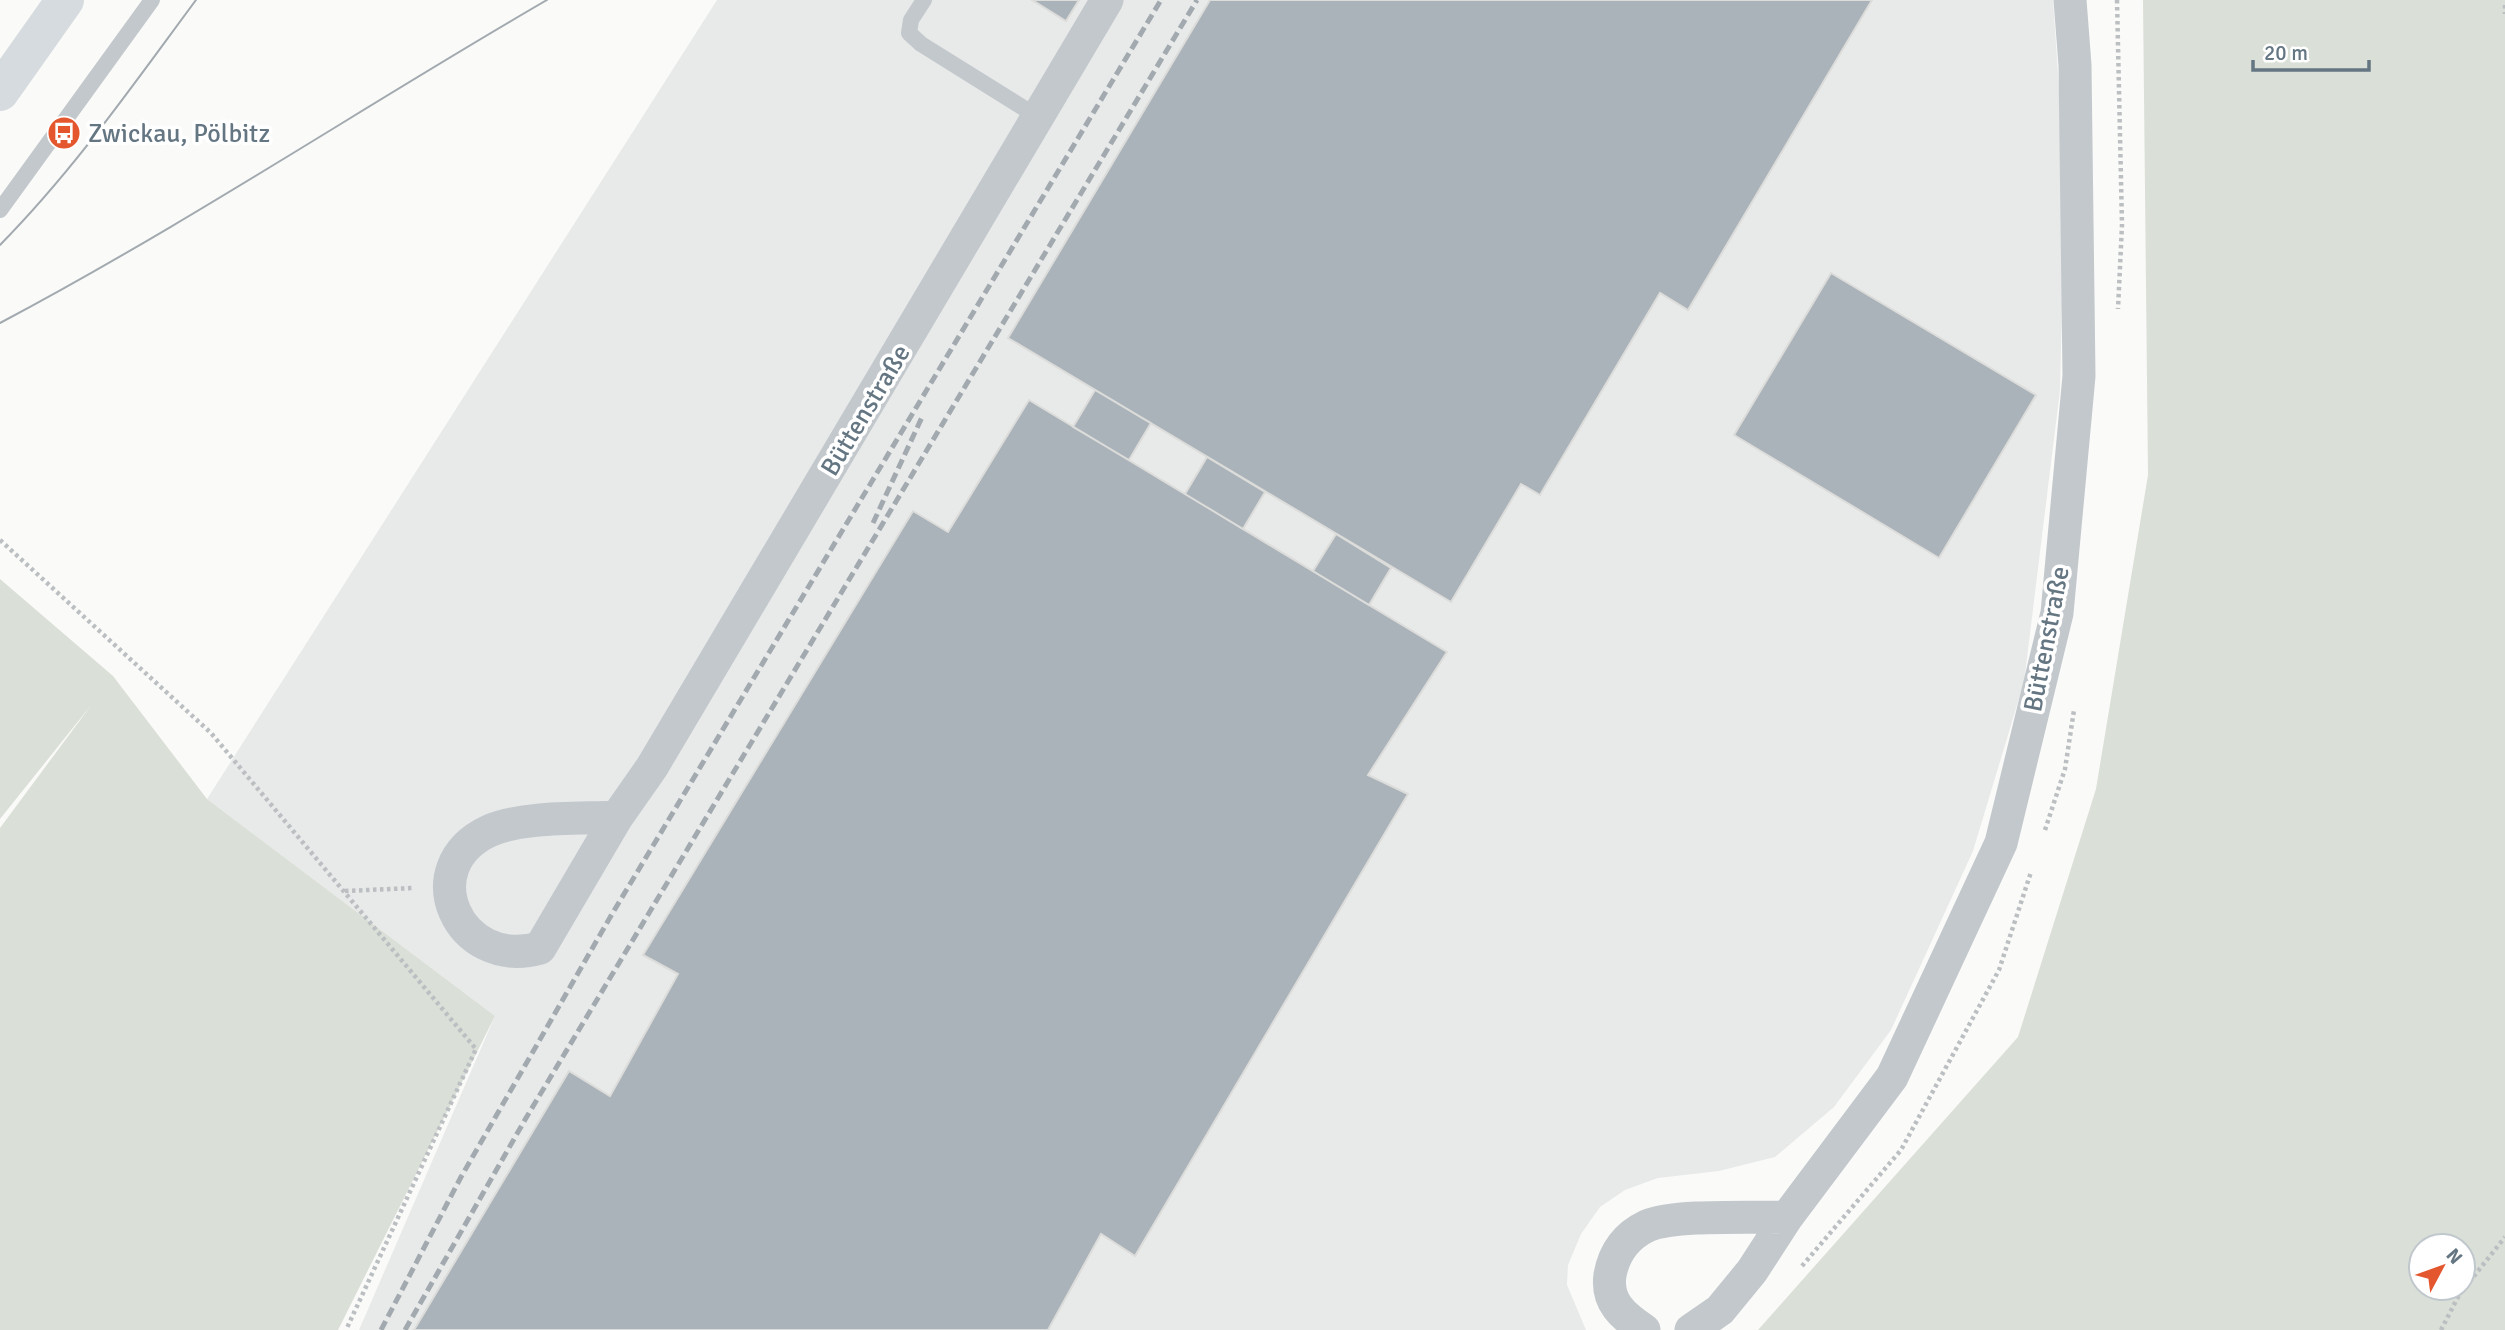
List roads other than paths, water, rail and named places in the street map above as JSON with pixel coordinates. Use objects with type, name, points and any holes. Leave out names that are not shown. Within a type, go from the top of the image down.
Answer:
[{"type":"street","points":[[0,92],[65,0]]},
{"type":"street","name":"Büttenstraße","points":[[617,817],[519,824],[488,831],[462,851],[453,870],[450,885],[454,912],[473,938],[496,951],[523,953],[540,948],[617,817],[652,767],[1107,0]]},
{"type":"street","name":"Büttenstraße","points":[[1691,1330],[1720,1310],[1752,1271],[1787,1217],[1892,1077],[2001,843],[2057,613],[2079,376],[2075,65],[2070,0]]},
{"type":"street","points":[[1644,1330],[1618,1313],[1609,1286],[1613,1259],[1627,1239],[1649,1225],[1703,1218],[1787,1217]]},
{"type":"lane","points":[[0,210],[152,0]]},
{"type":"lane","points":[[924,0],[911,20],[909,33],[921,44],[1038,117]]},
{"type":"tram line","points":[[0,245],[78,157],[196,0]]},
{"type":"tram line","points":[[0,323],[139,246],[547,0]]},
{"type":"railway","points":[[381,1330],[461,1177],[612,914],[1161,0]]},
{"type":"railway","points":[[405,1330],[526,1118],[1197,0]]},
{"type":"railway","points":[[873,523],[923,415]]},
{"type":"place","name":"Zwickau, Pölbitz","points":[[64,133]]}]
